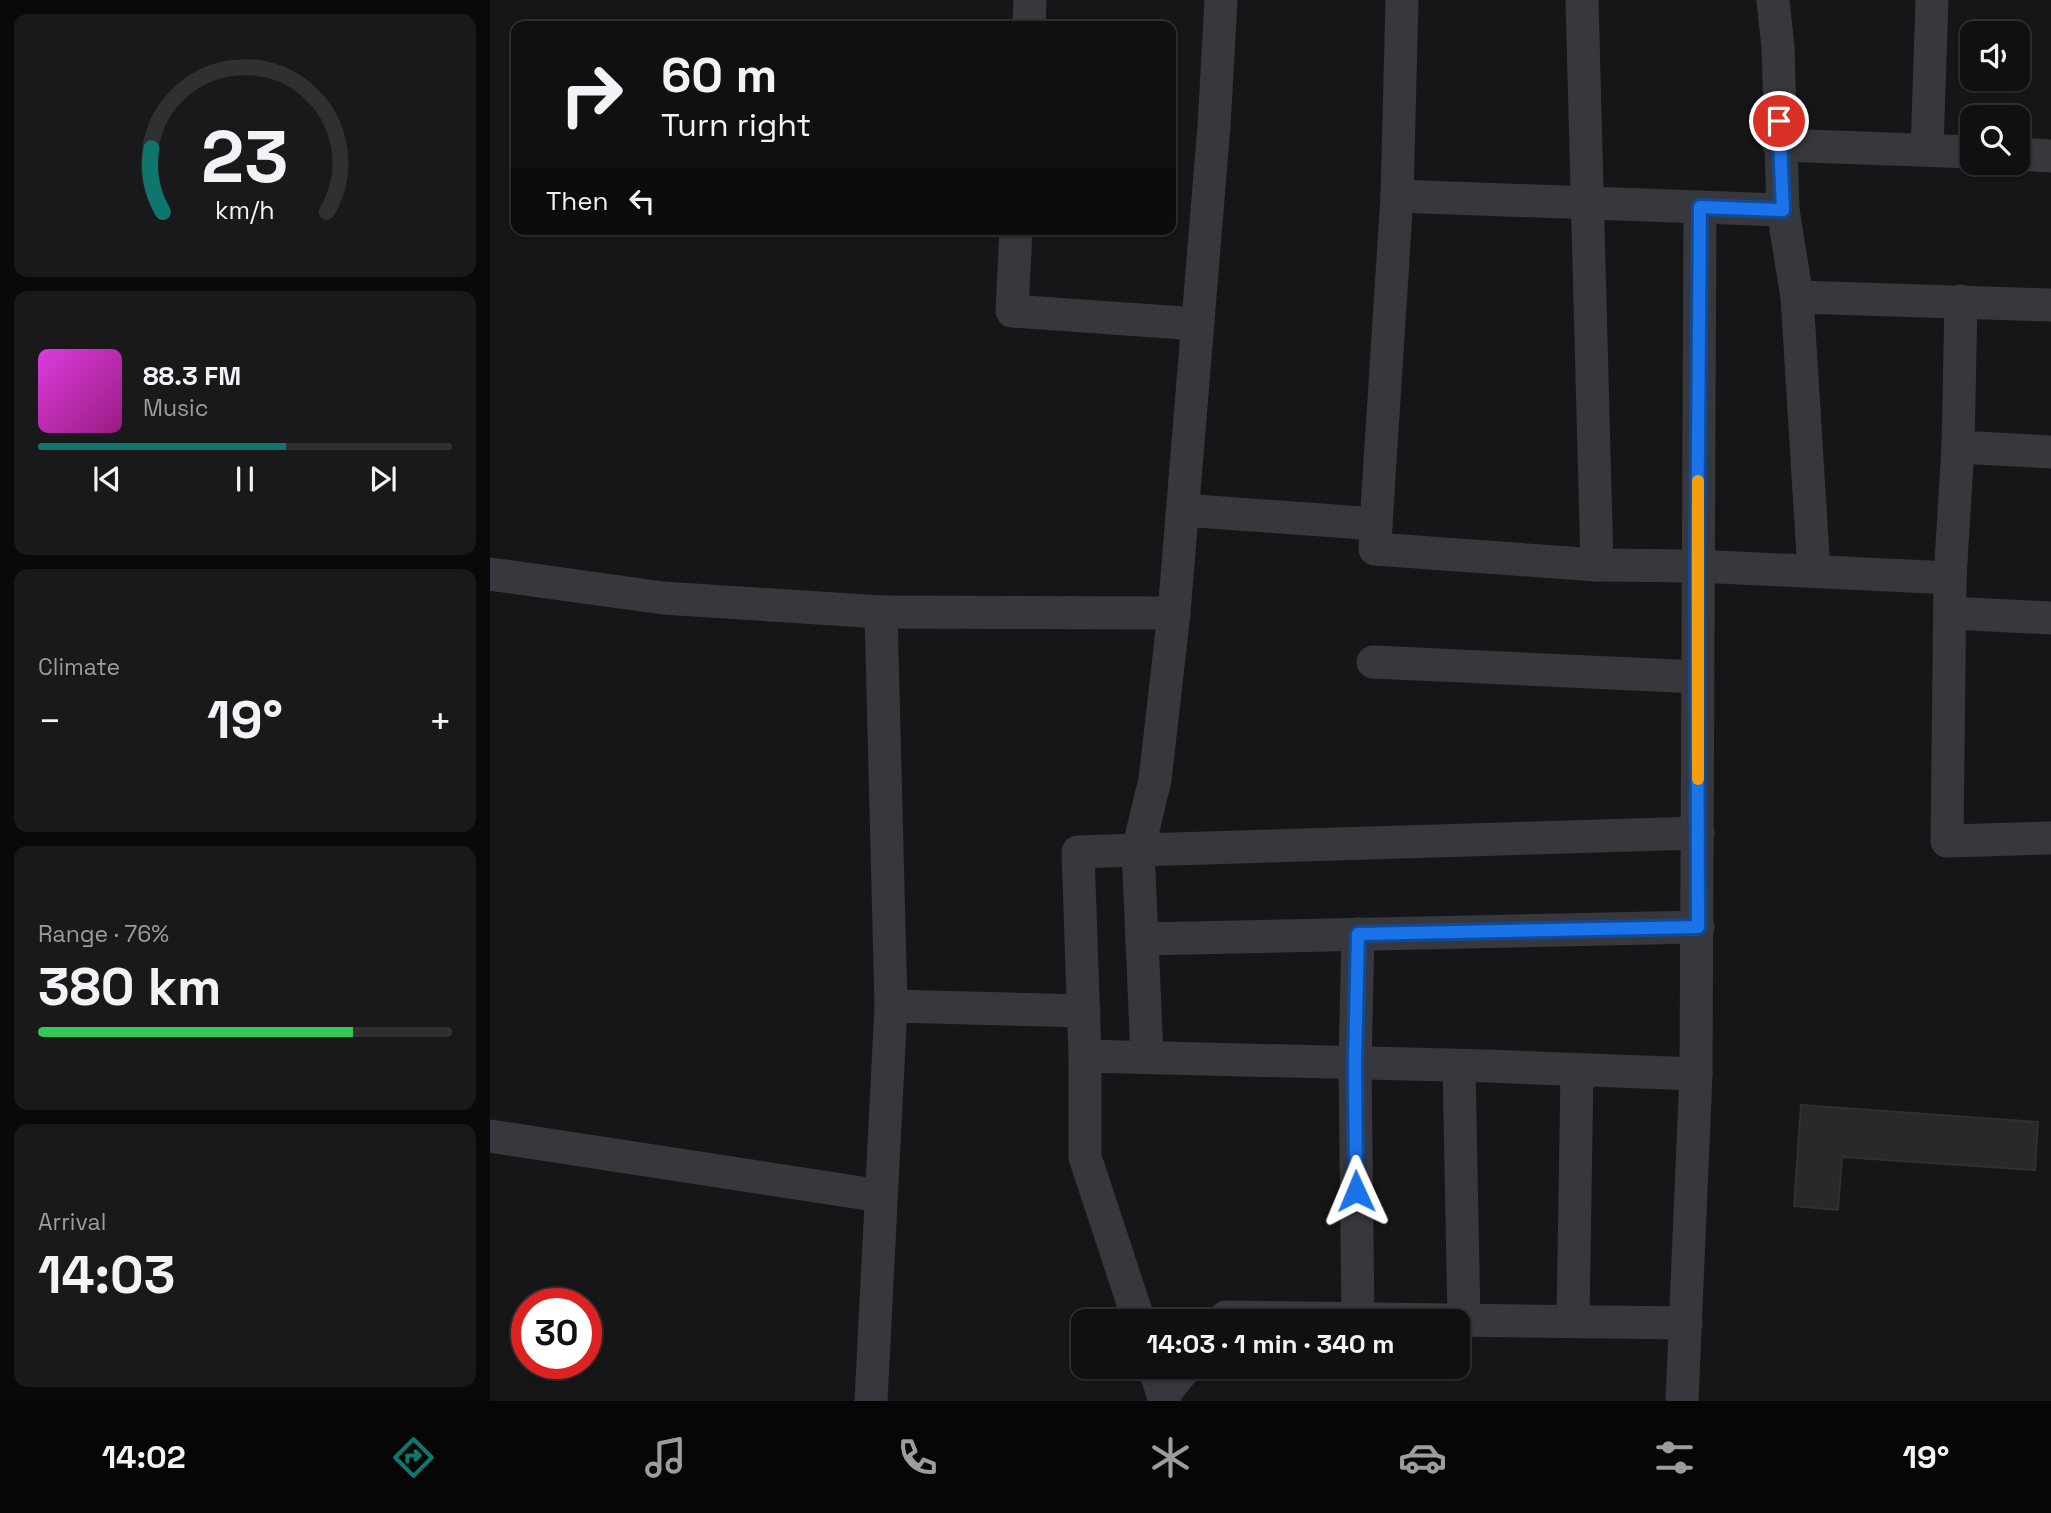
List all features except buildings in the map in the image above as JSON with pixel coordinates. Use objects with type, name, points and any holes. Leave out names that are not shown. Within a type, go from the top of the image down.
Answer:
[{"type":"street","points":[[1029,21],[1030,0]]},
{"type":"street","points":[[1147,1057],[1138,850],[1155,780],[1174,613],[1214,126],[1221,0]]},
{"type":"street","points":[[1402,0],[1397,195],[1375,549],[1597,565],[1697,566],[1950,578]]},
{"type":"street","points":[[1582,0],[1597,565]]},
{"type":"street","points":[[1773,0],[1783,210],[1797,297],[1814,571]]},
{"type":"street","points":[[1927,150],[1932,0]]},
{"type":"street","points":[[1779,145],[1960,151]]},
{"type":"street","points":[[2030,155],[2051,156]]},
{"type":"street","points":[[1397,195],[1783,210]]},
{"type":"street","points":[[1682,1401],[1696,1074],[1700,207]]},
{"type":"street","points":[[1016,235],[1012,311],[1198,324]]},
{"type":"street","points":[[1797,297],[2051,305]]},
{"type":"street","points":[[1961,301],[1958,447],[1950,578],[1947,841],[2051,838]]},
{"type":"street","points":[[1958,447],[2051,452]]},
{"type":"street","points":[[1183,510],[1376,524]]},
{"type":"street","points":[[490,574],[663,598],[881,612],[1174,613]]},
{"type":"street","points":[[871,1401],[891,1006],[881,612]]},
{"type":"street","points":[[1950,613],[2051,618]]},
{"type":"street","points":[[1373,662],[1698,677]]},
{"type":"street","points":[[1135,1309],[1085,1157],[1079,852],[1698,833]]},
{"type":"street","points":[[1142,939],[1698,927]]},
{"type":"street","points":[[1358,934],[1355,1064],[1358,1309]]},
{"type":"street","points":[[891,1006],[1084,1011]]},
{"type":"street","points":[[1085,1056],[1696,1074]]},
{"type":"street","points":[[1459,1066],[1464,1309]]},
{"type":"street","points":[[1573,1321],[1577,1070]]},
{"type":"street","points":[[490,1136],[881,1196]]},
{"type":"street","points":[[1470,1320],[1686,1323]]},
{"type":"slow traffic","points":[[1698,481],[1698,779]]},
{"type":"route","points":[[1356,1191],[1358,934],[1698,927],[1700,207],[1783,210],[1779,121]]}]
